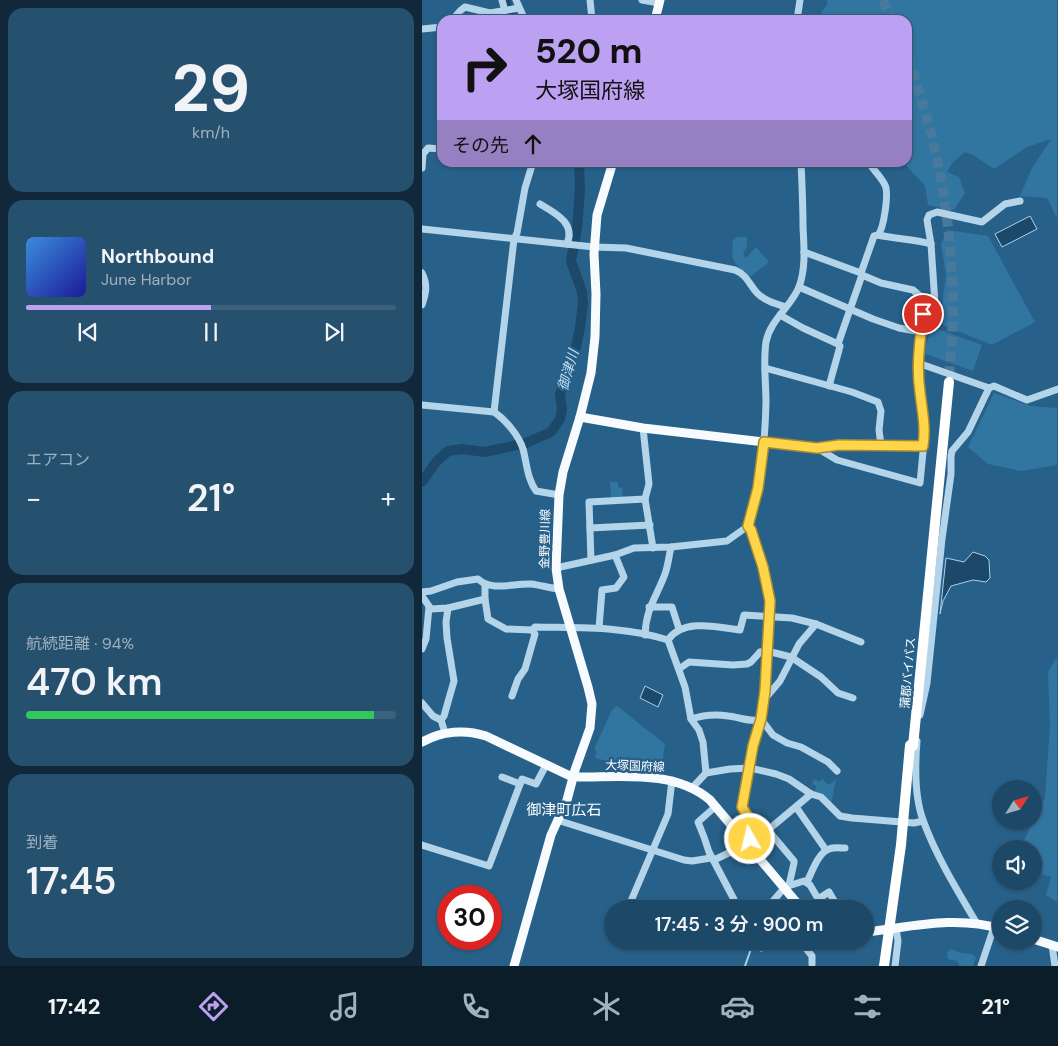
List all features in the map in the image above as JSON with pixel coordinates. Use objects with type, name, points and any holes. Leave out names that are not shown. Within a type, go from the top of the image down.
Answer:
[{"type":"highway","name":"蒲郡バイパス","points":[[885,966],[912,745],[947,382]]},
{"type":"main road","points":[[656,15],[660,2]]},
{"type":"main road","name":"金野豊川線","points":[[514,966],[539,875],[557,820],[567,800],[590,728],[592,712],[588,687],[559,589],[556,568],[559,496],[563,472],[591,373],[595,337],[590,246],[611,167]]},
{"type":"main road","points":[[580,417],[643,428],[817,448]]},
{"type":"main road","name":"大塚国府線","points":[[422,742],[445,733],[465,732],[479,734],[574,776],[672,780],[692,788],[716,806],[749,841],[787,886],[796,900]]},
{"type":"main road","points":[[874,931],[952,922],[976,922],[992,927]]},
{"type":"main road","points":[[1042,942],[1055,946]]},
{"type":"street","points":[[502,0],[505,11]]},
{"type":"street","points":[[516,0],[517,8],[522,15]]},
{"type":"street","points":[[590,0],[591,15]]},
{"type":"street","points":[[642,0],[660,2]]},
{"type":"street","points":[[798,15],[800,0]]},
{"type":"street","points":[[456,15],[465,7],[486,13],[517,8]]},
{"type":"street","points":[[422,29],[437,28]]},
{"type":"street","points":[[422,168],[423,154],[428,148],[437,149]]},
{"type":"street","points":[[494,412],[514,239],[517,233],[524,188],[531,167]]},
{"type":"street","points":[[556,568],[615,555],[634,548],[727,542],[748,526],[758,488],[764,442],[765,368],[768,336],[773,323],[799,287],[803,269],[801,167]]},
{"type":"street","points":[[829,386],[840,346],[838,344],[861,274],[874,236],[878,235],[881,231],[886,202],[886,186],[872,167]]},
{"type":"street","points":[[817,448],[837,460],[920,483],[925,431],[918,363],[923,314],[933,307],[934,304],[931,244],[927,220],[929,215],[937,212],[982,222],[1005,204],[1020,201]]},
{"type":"street","points":[[540,204],[564,220],[570,233],[569,244]]},
{"type":"street","points":[[422,229],[626,248],[735,270],[748,278],[758,293],[767,300],[786,307]]},
{"type":"street","points":[[878,235],[919,240],[931,244]]},
{"type":"street","points":[[804,252],[880,283],[913,290],[933,307]]},
{"type":"street","points":[[422,274],[426,282],[426,291],[422,305]]},
{"type":"street","points":[[799,287],[864,315],[894,326],[921,332]]},
{"type":"street","points":[[780,315],[838,344]]},
{"type":"street","points":[[918,363],[989,388],[994,386],[1027,400],[1058,389]]},
{"type":"street","points":[[765,368],[852,392],[878,402],[881,410],[879,430],[881,446]]},
{"type":"street","points":[[976,922],[949,874],[923,820],[918,800],[916,756],[917,739],[927,683],[942,539],[951,474],[951,456],[952,451],[968,432],[989,388]]},
{"type":"street","points":[[422,406],[494,412],[502,417],[520,442],[530,482],[536,491],[559,496]]},
{"type":"street","points":[[643,428],[649,484],[646,499],[653,548]]},
{"type":"street","points":[[817,448],[839,445],[923,446]]},
{"type":"street","points":[[591,560],[589,502],[646,499]]},
{"type":"street","points":[[590,528],[650,526]]},
{"type":"street","points":[[748,526],[751,530],[766,580],[770,601],[761,719],[753,746],[742,807],[750,820],[749,841]]},
{"type":"street","points":[[645,635],[649,607],[664,577],[672,547]]},
{"type":"street","points":[[599,628],[602,590],[616,588],[624,577],[615,555]]},
{"type":"street","points":[[422,649],[426,638],[429,607],[422,594],[457,582],[478,579],[485,585],[535,584],[559,589]]},
{"type":"street","points":[[485,585],[488,619],[506,628],[532,630],[535,627],[599,628],[636,632],[668,640]]},
{"type":"street","points":[[429,607],[431,609],[448,608],[485,599]]},
{"type":"street","points":[[649,607],[672,607],[679,629]]},
{"type":"street","points":[[441,720],[444,716],[454,681],[446,638],[448,608]]},
{"type":"street","points":[[668,640],[679,629],[708,626],[740,630],[744,615],[792,618],[816,624],[861,642]]},
{"type":"street","points":[[763,702],[780,681],[799,644],[816,624]]},
{"type":"street","points":[[512,696],[518,679],[525,669],[535,634],[532,630]]},
{"type":"street","points":[[668,640],[679,669],[691,720],[700,730],[706,773]]},
{"type":"street","points":[[679,669],[689,662],[747,664],[760,652],[767,651],[791,657],[821,677],[838,693],[853,698]]},
{"type":"street","points":[[422,703],[433,716],[441,720],[445,733]]},
{"type":"street","points":[[691,720],[699,716],[712,715],[754,721],[761,719]]},
{"type":"street","points":[[761,719],[773,735],[787,743],[801,747],[828,762],[838,771]]},
{"type":"street","points":[[422,845],[489,866],[522,779],[536,784],[546,765]]},
{"type":"street","points":[[692,788],[706,773],[750,768],[788,779],[811,794],[821,797],[840,816],[914,823],[923,820]]},
{"type":"street","points":[[502,777],[520,784]]},
{"type":"street","points":[[631,900],[668,814],[672,780]]},
{"type":"street","points":[[557,820],[692,861],[712,859],[768,830],[811,794]]},
{"type":"street","points":[[716,806],[698,822],[712,859],[734,900]]},
{"type":"street","points":[[796,807],[826,850]]},
{"type":"street","points":[[768,830],[794,860],[787,886],[774,900]]},
{"type":"street","points":[[807,882],[816,863],[826,850],[845,848]]},
{"type":"street","points":[[787,886],[804,881],[807,882]]},
{"type":"street","points":[[807,882],[818,899],[829,892],[834,900]]},
{"type":"street","points":[[895,966],[898,941],[896,928]]},
{"type":"street","points":[[981,966],[992,940]]},
{"type":"street","points":[[1055,946],[1056,966]]},
{"type":"street","points":[[807,950],[812,956],[812,964]]},
{"type":"shaded area","points":[[826,0],[1057,0],[1057,218],[1047,198],[1020,196],[1031,170],[1051,139],[1027,147],[994,169],[965,152],[953,162],[947,172],[959,177],[965,193],[954,210],[928,205],[925,186],[908,167],[912,167],[912,15],[819,15],[828,3]]},
{"type":"shaded area","points":[[1030,216],[1037,229],[1002,247],[995,234]]},
{"type":"shaded area","points":[[947,230],[988,236],[1035,322],[992,345],[943,325],[940,319],[946,275],[941,244]]},
{"type":"shaded area","points":[[738,237],[747,237],[747,246],[743,254],[746,258],[756,247],[769,262],[750,277],[737,266],[733,258],[733,240]]},
{"type":"shaded area","points":[[932,327],[982,345],[973,371],[923,353]]},
{"type":"shaded area","points":[[994,393],[1031,406],[1057,408],[1057,465],[1021,471],[988,464],[968,447]]},
{"type":"shaded area","points":[[610,482],[618,482],[618,487],[622,488],[623,498],[611,498]]},
{"type":"shaded area","points":[[973,552],[985,556],[989,560],[990,578],[986,582],[973,580],[951,586],[943,601],[940,614],[946,558],[964,562]]},
{"type":"shaded area","points":[[1057,657],[1057,902],[1046,895],[1051,877],[1042,874],[1042,840],[1024,840],[1029,830],[1042,830],[1042,803],[1045,797],[1050,726],[1048,672]]},
{"type":"shaded area","points":[[645,686],[663,695],[658,707],[640,698]]},
{"type":"shaded area","points":[[617,706],[665,744],[661,773],[628,772],[628,766],[595,758],[597,752],[594,749],[612,710]]},
{"type":"shaded area","points":[[814,779],[820,782],[822,779],[829,785],[836,779],[831,804],[814,792],[817,786],[812,784]]},
{"type":"shaded area","points":[[951,949],[961,953],[972,954],[976,958],[973,966],[960,966],[957,961],[948,959],[947,952]]},
{"type":"waterway","name":"御津川","points":[[505,1],[510,15]]},
{"type":"waterway","name":"御津川","points":[[422,482],[436,462],[448,451],[462,449],[485,452],[526,443],[551,432],[560,419],[562,409],[560,394],[575,351],[583,303],[582,292],[571,261],[577,228],[580,189],[579,167]]},
{"type":"waterway","points":[[745,966],[751,950]]},
{"type":"tunnel","points":[[883,0],[890,15]]},
{"type":"tunnel","points":[[912,72],[936,153],[947,218],[953,317],[949,382]]},
{"type":"district","name":"御津町広石","points":[[564,810]]},
{"type":"route","points":[[750,839],[751,822],[742,807],[753,746],[761,719],[765,691],[770,601],[763,567],[748,526],[758,488],[764,442],[817,448],[839,445],[923,446],[925,431],[918,358],[923,314]]}]
